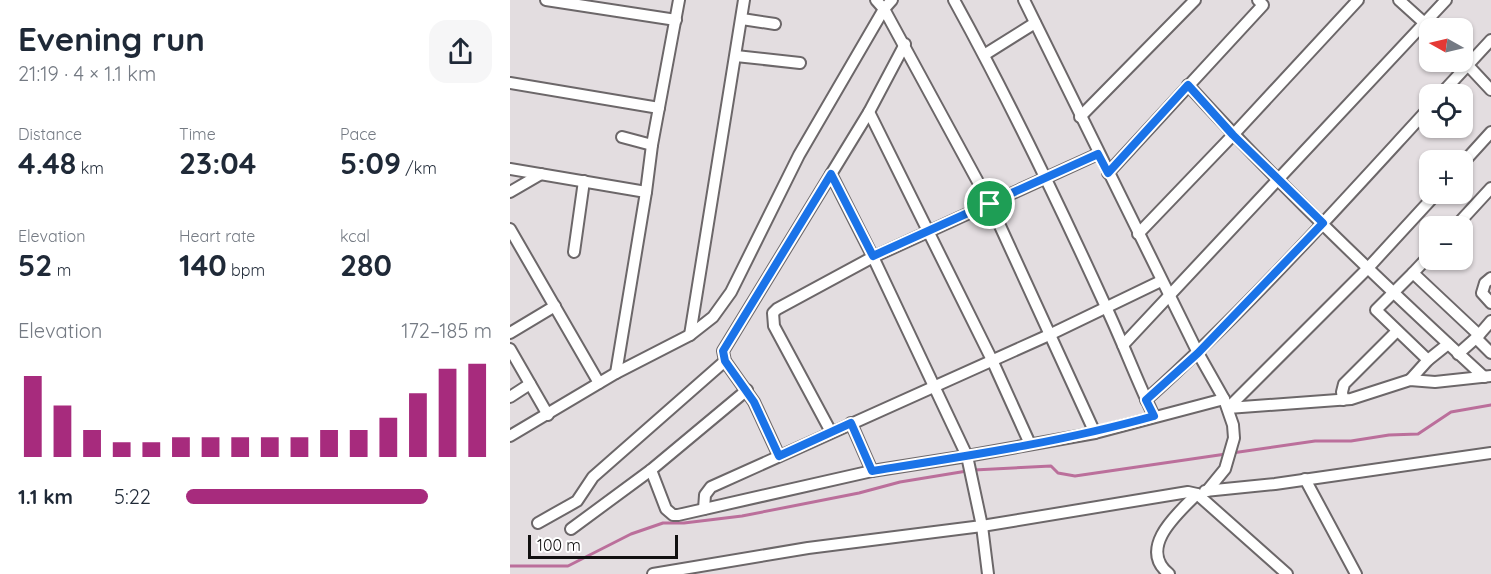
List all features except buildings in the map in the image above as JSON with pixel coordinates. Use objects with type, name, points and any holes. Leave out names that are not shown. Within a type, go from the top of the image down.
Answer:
[{"type":"street","points":[[546,0],[676,20]]},
{"type":"street","points":[[616,373],[652,146],[679,0]]},
{"type":"street","points":[[690,335],[744,0]]},
{"type":"street","points":[[954,0],[984,55],[1045,179],[1107,308],[1154,416]]},
{"type":"street","points":[[1023,0],[1161,281],[1226,404],[1233,425],[1234,438],[1225,469],[1168,523],[1161,535],[1157,547],[1158,561],[1164,572]]},
{"type":"street","points":[[1080,117],[1195,0]]},
{"type":"street","points":[[1108,173],[1263,5],[1258,0]]},
{"type":"street","points":[[1138,234],[1358,0]]},
{"type":"street","points":[[1399,0],[1419,19]]},
{"type":"street","points":[[1433,18],[1446,0]]},
{"type":"street","points":[[884,3],[990,204],[1095,433]]},
{"type":"street","points":[[510,435],[548,415],[616,373],[690,335],[713,317],[731,292],[799,155],[884,3]]},
{"type":"street","points":[[742,20],[776,24]]},
{"type":"street","points":[[984,55],[1035,23]]},
{"type":"street","points":[[1123,345],[1277,179],[1419,34]]},
{"type":"street","points":[[1473,55],[1491,40]]},
{"type":"street","points":[[779,456],[747,390],[725,361],[723,351],[869,112],[905,44]]},
{"type":"street","points":[[736,56],[800,63]]},
{"type":"street","points":[[1473,71],[1491,90]]},
{"type":"street","points":[[510,83],[659,108]]},
{"type":"street","points":[[1188,85],[1233,135],[1392,293],[1458,354],[1487,376]]},
{"type":"street","points":[[869,112],[992,360],[1030,444]]},
{"type":"street","points":[[1146,400],[1198,353],[1419,119]]},
{"type":"street","points":[[1473,152],[1491,132]]},
{"type":"street","points":[[622,137],[652,146]]},
{"type":"street","points":[[831,432],[774,326],[773,313],[873,256],[1098,154]]},
{"type":"street","points":[[510,170],[646,192]]},
{"type":"street","points":[[510,192],[541,174]]},
{"type":"street","points":[[831,174],[873,256],[969,461],[976,489],[988,574]]},
{"type":"street","points":[[574,252],[585,182]]},
{"type":"street","points":[[1465,216],[1491,188]]},
{"type":"street","points":[[1226,404],[1368,268],[1427,204]]},
{"type":"street","points":[[510,229],[599,383]]},
{"type":"street","points":[[1419,267],[1376,310],[1428,360]]},
{"type":"street","points":[[1413,273],[1478,336],[1491,353]]},
{"type":"street","points":[[1491,278],[1485,284],[1482,293],[1491,303]]},
{"type":"street","points":[[704,509],[708,489],[1049,335],[1161,281]]},
{"type":"street","points":[[510,333],[555,306]]},
{"type":"street","points":[[1458,354],[1491,321]]},
{"type":"street","points":[[1343,400],[1344,384],[1397,332]]},
{"type":"street","points":[[1410,380],[1428,360],[1448,344]]},
{"type":"street","points":[[510,349],[548,415]]},
{"type":"street","points":[[538,523],[578,501],[593,477],[725,361]]},
{"type":"street","points":[[651,470],[669,513],[678,515],[872,471],[969,461],[1030,444],[1095,433],[1154,416],[1226,404],[1343,400],[1357,398],[1410,380],[1435,382],[1487,376]]},
{"type":"street","points":[[510,397],[530,384]]},
{"type":"street","points":[[571,529],[651,470],[747,390]]},
{"type":"street","points":[[851,423],[872,471]]},
{"type":"street","points":[[653,574],[808,548],[982,526],[1095,506],[1491,453]]},
{"type":"street","points":[[1305,479],[1356,574]]},
{"type":"street","points":[[1199,492],[1287,574]]},
{"type":"waterway","points":[[1232,453],[1315,441],[1351,441],[1389,435],[1418,434],[1451,412],[1491,405]]},
{"type":"waterway","points":[[974,470],[1051,466],[1058,473],[1075,476],[1226,454]]},
{"type":"waterway","points":[[510,566],[568,566],[631,534],[663,523],[684,523],[742,516],[859,493],[900,482],[967,471]]},
{"type":"route","points":[[1188,85],[1233,135],[1323,223],[1198,353],[1146,400],[1154,416],[1095,433],[872,471],[851,423],[779,456],[754,402],[725,361],[723,351],[831,174],[873,256],[990,204],[1098,154],[1108,173],[1188,85]]}]
